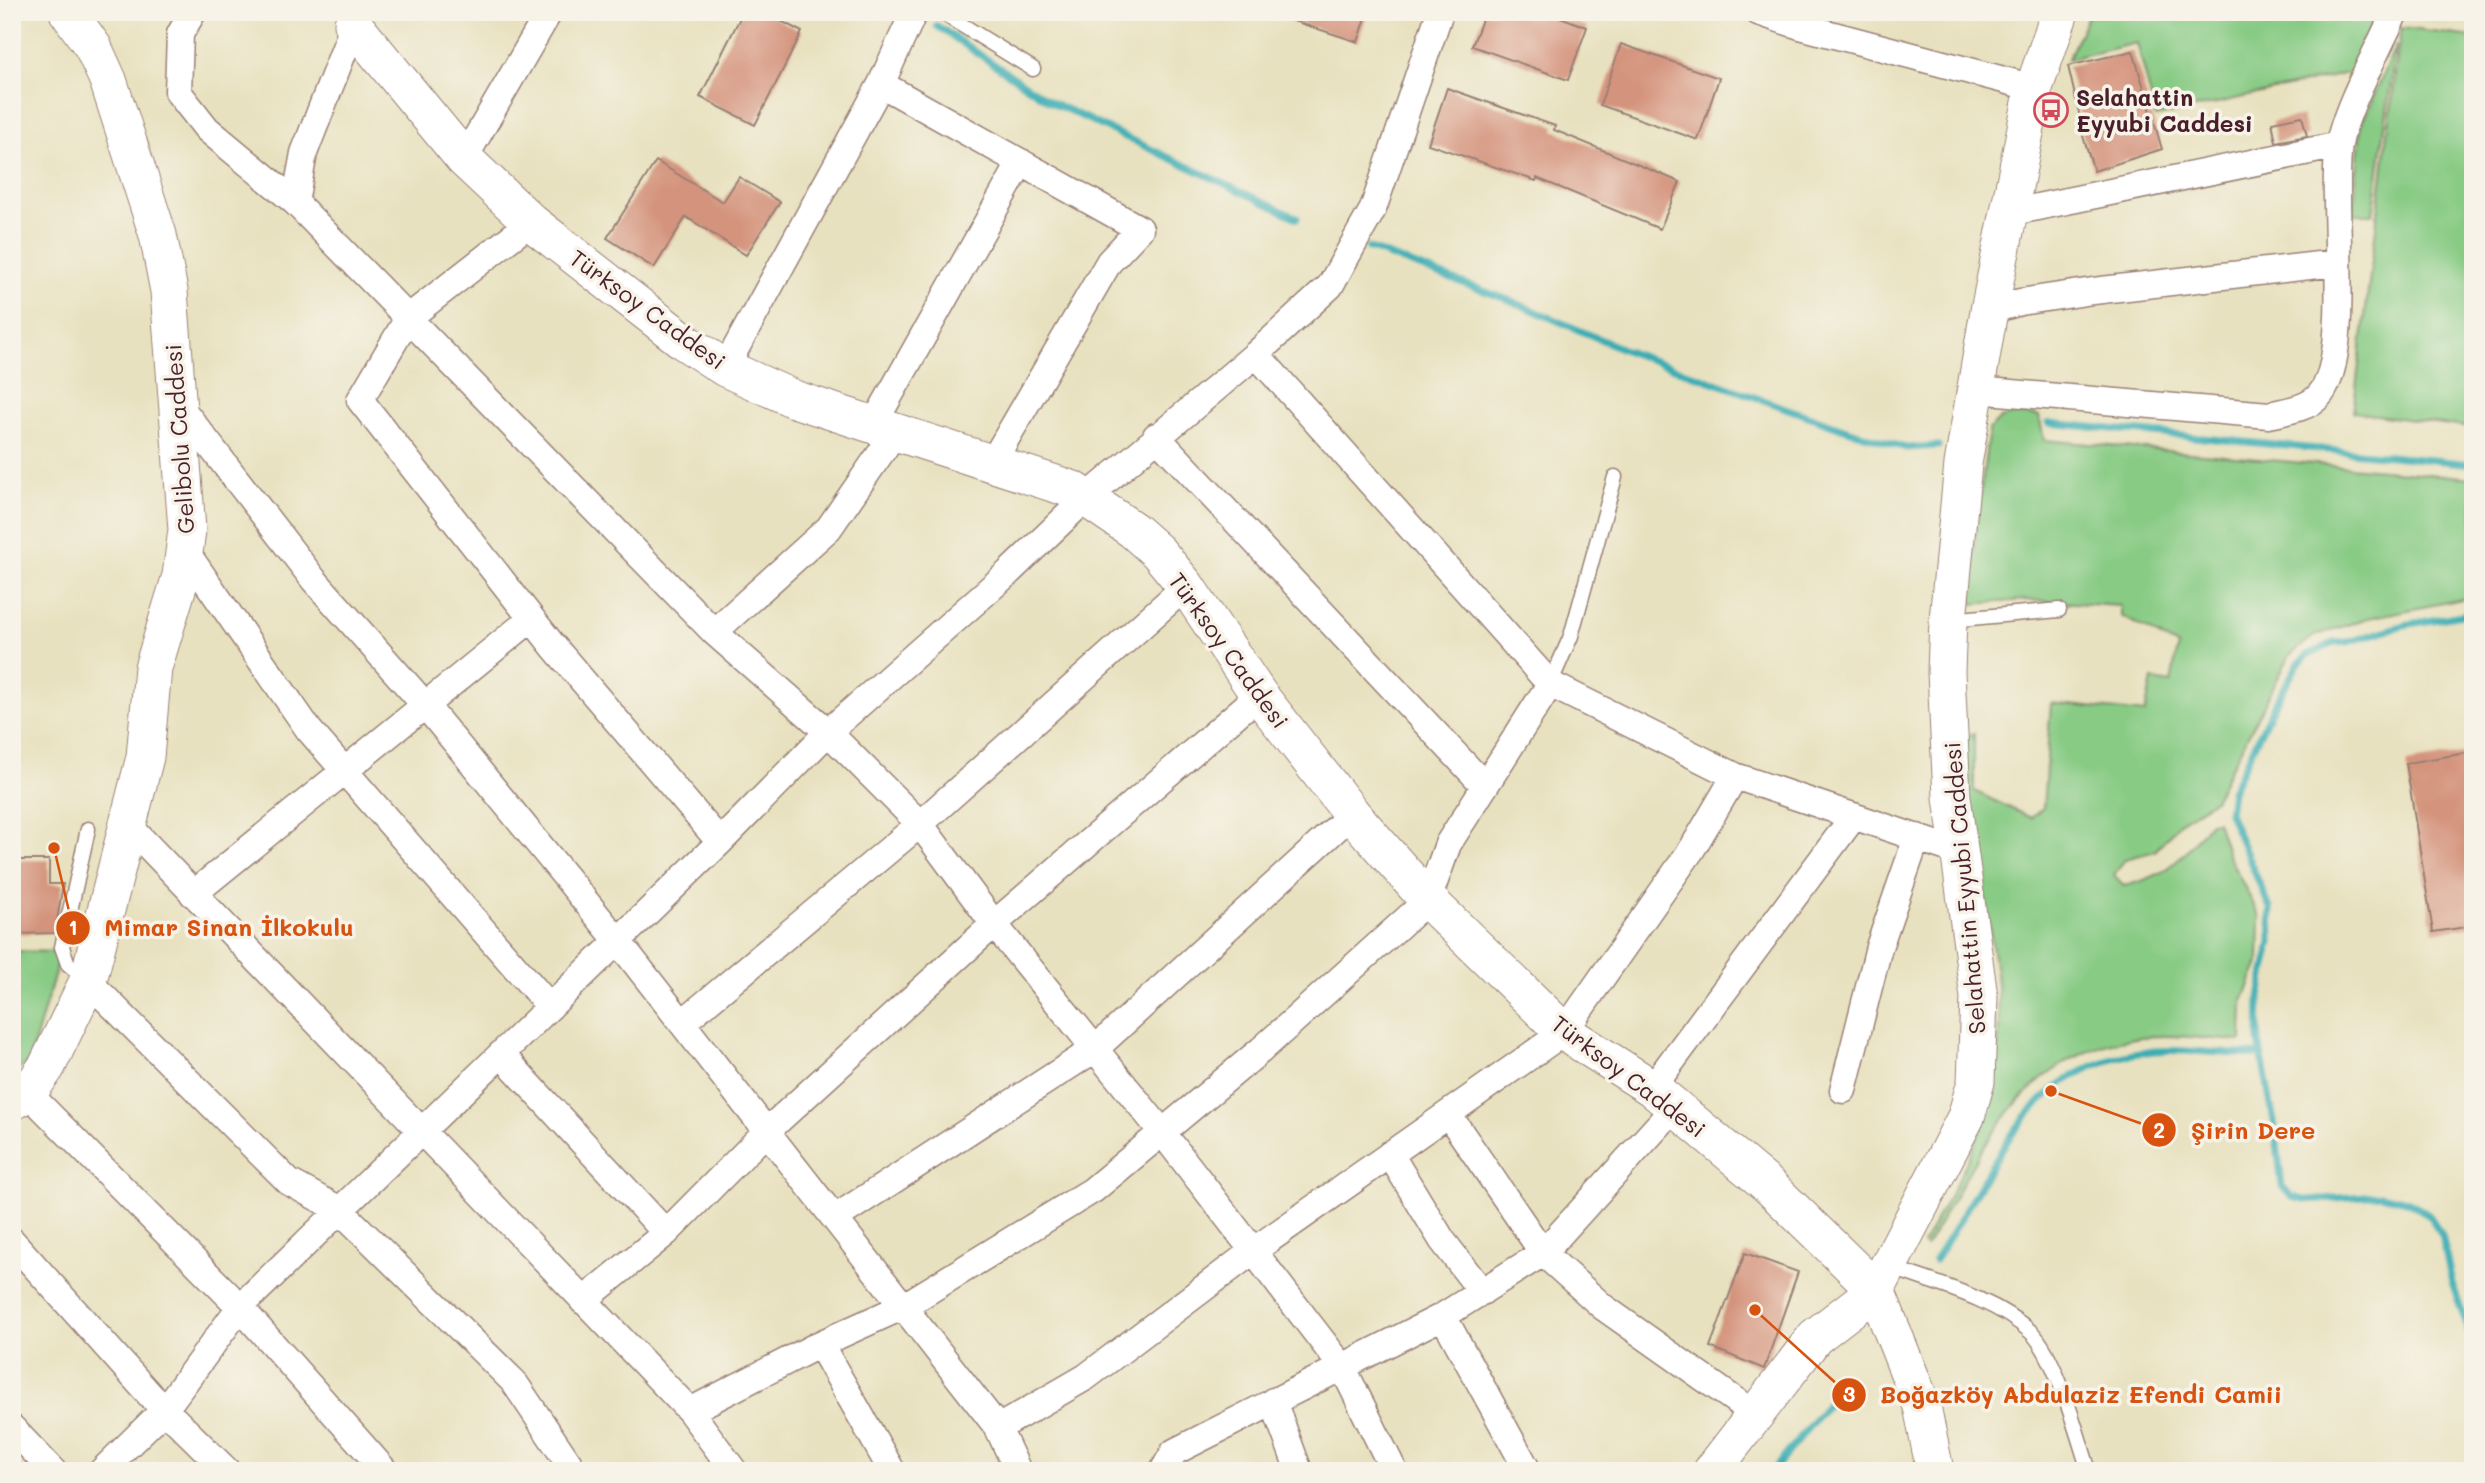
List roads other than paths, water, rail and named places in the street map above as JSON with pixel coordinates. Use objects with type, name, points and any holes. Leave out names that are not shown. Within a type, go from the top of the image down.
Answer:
[{"type":"street","name":"Gelibolu Caddesi","points":[[20,1097],[47,1066],[88,981],[145,757],[153,668],[186,552],[187,530],[169,291],[158,235],[108,80],[93,47],[68,12]]},
{"type":"street","points":[[194,12],[180,34],[178,92],[207,129],[295,202],[714,632],[828,732],[920,824],[994,925],[1162,1132],[1343,1368],[1394,1471]]},
{"type":"street","points":[[464,159],[550,12]]},
{"type":"street","points":[[725,368],[881,84],[914,12]]},
{"type":"street","points":[[102,1471],[165,1409],[240,1307],[720,842],[828,732],[1009,572],[1086,498],[1256,354],[1330,286],[1373,209],[1440,12]]},
{"type":"street","points":[[1758,12],[1801,19],[2034,88]]},
{"type":"street","name":"Selahattin Eyyubi Caddesi","points":[[1883,1278],[1966,1117],[1976,1082],[1979,997],[1962,853],[1952,797],[1946,672],[1948,620],[1964,464],[1989,311],[2034,88],[2060,12]]},
{"type":"street","points":[[1976,390],[2269,415],[2298,408],[2318,398],[2331,371],[2337,333],[2339,145],[2395,12]]},
{"type":"street","points":[[295,202],[304,153],[351,16]]},
{"type":"street","name":"Türksoy Caddesi","points":[[351,16],[464,159],[531,222],[685,342],[725,368],[794,399],[1074,490],[1133,530],[1158,552],[1186,586],[1259,695],[1352,814],[1428,900],[1564,1031],[1663,1098],[1883,1278],[1922,1406],[1935,1471]]},
{"type":"street","points":[[881,84],[1140,229],[1109,262],[992,463]]},
{"type":"street","points":[[2008,213],[2339,145]]},
{"type":"street","points":[[714,632],[829,528],[883,430],[1021,162]]},
{"type":"street","points":[[531,222],[408,317],[360,400],[531,619],[720,842]]},
{"type":"street","points":[[1989,311],[2020,302],[2093,291],[2336,263]]},
{"type":"street","points":[[1256,354],[1550,684],[1735,776],[1962,853]]},
{"type":"street","points":[[178,404],[314,580],[425,705],[618,940],[998,1427],[1018,1471]]},
{"type":"street","points":[[1156,436],[1484,786]]},
{"type":"street","points":[[186,552],[309,730],[550,1007]]},
{"type":"street","points":[[682,1023],[920,824],[1186,586]]},
{"type":"street","points":[[193,894],[531,619]]},
{"type":"street","points":[[690,1411],[820,1344],[904,1306],[1093,1190],[1261,1049],[1428,900],[1448,844],[1550,684]]},
{"type":"street","points":[[583,1301],[666,1233],[767,1131],[994,925],[1259,695]]},
{"type":"street","points":[[998,1427],[1086,1377],[1254,1251],[1564,1031],[1692,849],[1735,776]]},
{"type":"street","points":[[835,1219],[1095,1049],[1352,814]]},
{"type":"street","points":[[1164,1470],[1174,1452],[1443,1315],[1543,1254],[1663,1098],[1854,816]]},
{"type":"street","points":[[129,826],[690,1411],[734,1471]]},
{"type":"street","points":[[1843,1090],[1880,947],[1917,837]]},
{"type":"street","points":[[88,981],[289,1182],[340,1210],[514,1382],[574,1471]]},
{"type":"street","points":[[500,1054],[666,1233]]},
{"type":"street","points":[[20,1097],[240,1307],[385,1471]]},
{"type":"street","points":[[1448,1114],[1543,1254],[1603,1307],[1756,1415]]},
{"type":"street","points":[[1390,1154],[1442,1240],[1482,1292]]},
{"type":"street","points":[[12,1241],[165,1409],[227,1471]]},
{"type":"street","points":[[1712,1471],[1815,1337],[1883,1278]]},
{"type":"street","points":[[1443,1315],[1528,1471]]},
{"type":"street","points":[[820,1344],[892,1471]]},
{"type":"street","points":[[1273,1401],[1299,1471]]},
{"type":"street","points":[[12,1428],[52,1471]]},
{"type":"lane","points":[[940,12],[1033,69]]},
{"type":"lane","points":[[1550,684],[1571,636],[1615,477]]},
{"type":"lane","points":[[1948,620],[2059,610]]},
{"type":"lane","points":[[88,829],[62,947],[68,964],[88,981]]},
{"type":"lane","points":[[1883,1278],[1983,1302],[2033,1333],[2063,1395],[2089,1471]]},
{"type":"waterway","points":[[937,26],[1049,101],[1297,218]]},
{"type":"waterway","points":[[1368,248],[1514,302],[1632,353],[1844,429],[1906,448],[1938,446]]},
{"type":"waterway","points":[[2049,423],[2473,464]]},
{"type":"waterway","points":[[2473,613],[2404,625],[2348,642],[2334,643],[2309,654],[2298,664],[2273,707],[2232,791],[2229,813],[2270,908],[2271,941],[2260,997],[2259,1041],[2275,1127],[2282,1186],[2292,1197],[2305,1200],[2381,1195],[2407,1201],[2429,1215],[2442,1235],[2452,1283],[2473,1343]]},
{"type":"waterway","points":[[1935,1260],[1997,1156],[2019,1126],[2043,1098],[2073,1076],[2109,1060],[2154,1051],[2261,1054]]},
{"type":"waterway","points":[[1773,1471],[1846,1381]]},
{"type":"place","name":"Selahattin Eyyubi Caddesi","points":[[2051,110]]},
{"type":"place","name":"Mimar Sinan İlkokulu","points":[[54,848]]},
{"type":"place","name":"Şirin Dere","points":[[2051,1091]]},
{"type":"place","name":"Boğazköy Abdulaziz Efendi Camii","points":[[1755,1310]]}]
